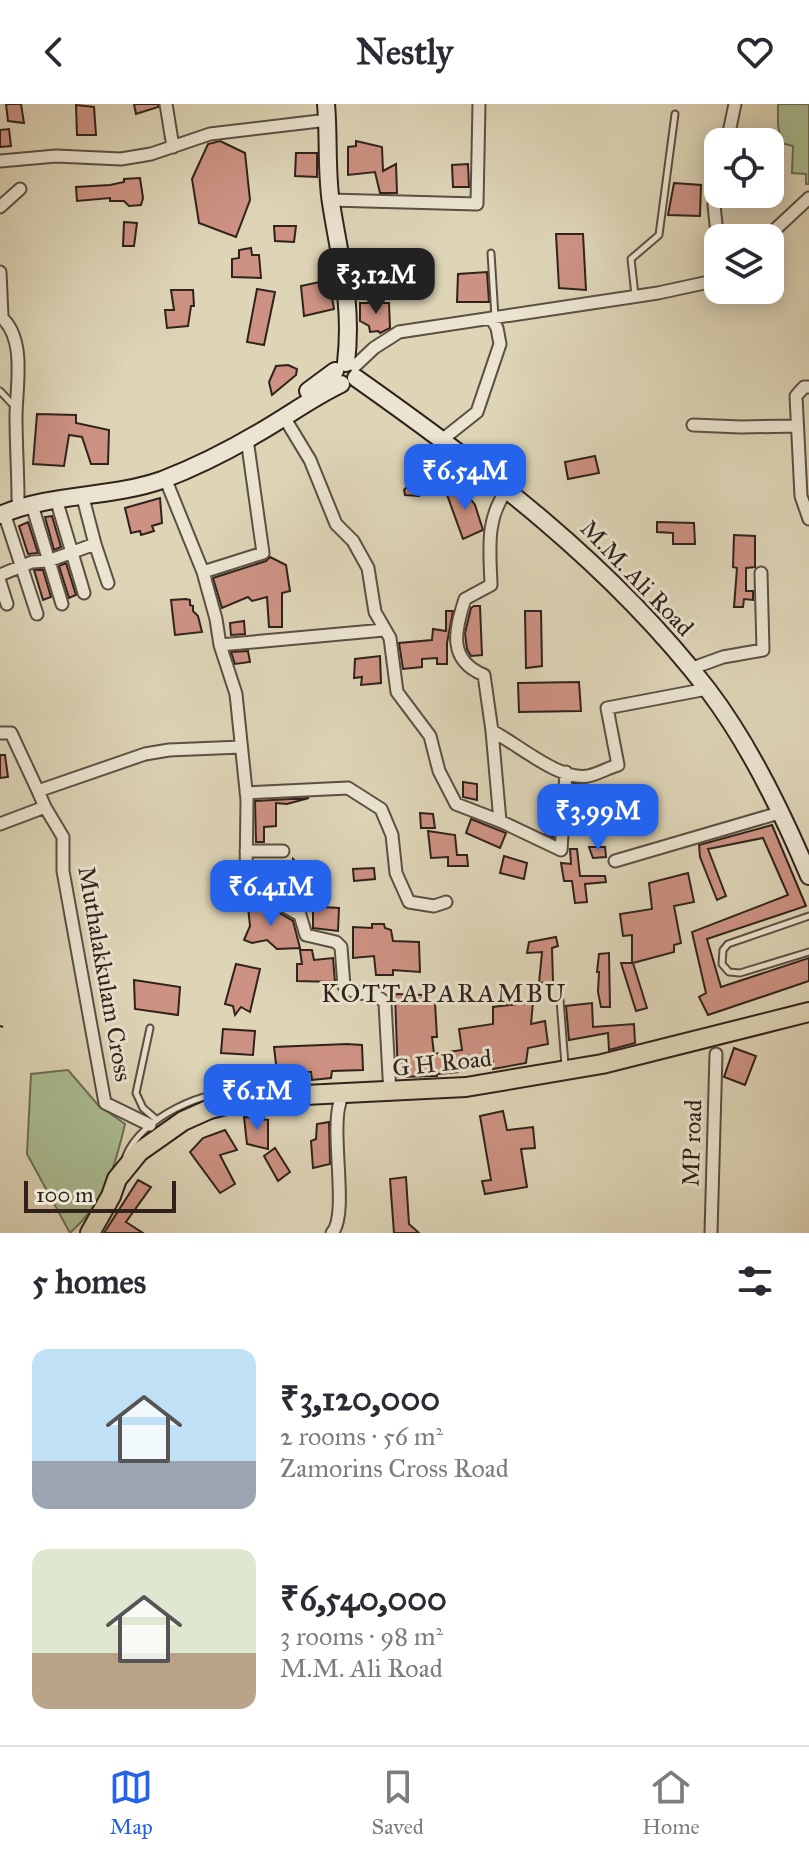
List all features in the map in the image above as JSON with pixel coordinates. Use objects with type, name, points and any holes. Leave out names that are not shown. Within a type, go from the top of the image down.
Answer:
[{"type":"main road","points":[[327,112],[330,200],[346,275],[350,328],[347,372]]},
{"type":"main road","points":[[25,502],[135,486],[205,462],[284,417],[347,372]]},
{"type":"main road","points":[[1,511],[25,502],[157,475],[203,457],[347,372]]},
{"type":"main road","name":"M.M. Ali Road","points":[[347,372],[443,439],[561,533],[647,617],[707,689],[744,745],[809,875]]},
{"type":"main road","name":"G H Road","points":[[114,1188],[149,1156],[207,1121],[247,1109],[466,1087],[565,1070],[646,1054],[809,1012]]},
{"type":"main road","name":"G H Road","points":[[90,1233],[114,1188],[139,1152],[183,1121],[210,1109],[253,1098],[305,1095],[471,1094],[611,1071],[809,1023]]},
{"type":"street","points":[[166,104],[173,147]]},
{"type":"street","points":[[330,200],[477,204],[479,104]]},
{"type":"street","points":[[730,128],[735,104]]},
{"type":"street","points":[[0,161],[56,156],[121,159],[151,154],[210,134],[327,112]]},
{"type":"street","points":[[0,207],[20,189]]},
{"type":"street","points":[[781,224],[809,198]]},
{"type":"street","points":[[0,272],[1,316],[11,330],[19,368],[16,409],[25,502],[62,604]]},
{"type":"street","points":[[347,372],[374,348],[399,332],[704,283]]},
{"type":"street","points":[[443,439],[477,412],[500,344],[493,318]]},
{"type":"street","points":[[809,387],[804,387],[796,396],[801,496],[809,519]]},
{"type":"street","points":[[284,417],[310,460],[336,524],[353,541],[368,568],[375,612],[390,638],[397,692],[430,736],[439,771],[456,804],[561,850],[566,772]]},
{"type":"street","points":[[693,425],[797,426]]},
{"type":"street","points":[[203,572],[263,553],[247,439]]},
{"type":"street","points":[[165,478],[203,572],[220,645],[236,694],[246,793],[246,877],[252,893],[272,899],[300,915],[306,935],[336,942],[341,947],[344,986],[350,991],[380,997],[385,1003],[390,1095]]},
{"type":"street","points":[[500,821],[484,675],[471,670],[459,657],[456,626],[465,599],[491,585],[490,525],[496,505],[507,490]]},
{"type":"street","points":[[82,494],[108,583]]},
{"type":"street","points":[[56,499],[84,593]]},
{"type":"street","points":[[1,511],[37,614]]},
{"type":"street","points":[[0,575],[32,562],[48,561],[95,544]]},
{"type":"street","points":[[690,669],[723,657],[763,650],[761,573]]},
{"type":"street","points":[[0,582],[7,604]]},
{"type":"street","points":[[220,645],[384,630]]},
{"type":"street","points":[[492,731],[518,744],[548,767],[585,777],[618,765],[607,708],[707,689]]},
{"type":"street","points":[[0,733],[11,733],[45,807],[0,824]]},
{"type":"street","points":[[38,791],[145,754],[241,747]]},
{"type":"street","points":[[246,793],[348,788],[381,809],[392,835],[396,873],[409,902],[434,906],[446,902]]},
{"type":"street","name":"Muthalakkulam Cross","points":[[45,807],[63,837],[63,871],[105,1103],[154,1123]]},
{"type":"street","points":[[615,861],[779,813]]},
{"type":"street","points":[[246,851],[283,851]]},
{"type":"street","name":"MP road","points":[[711,1233],[716,1054]]},
{"type":"street","points":[[332,1233],[336,1229],[339,1208],[335,1143],[336,1114],[340,1102]]},
{"type":"lane","points":[[635,296],[631,259],[659,235],[675,114]]},
{"type":"lane","points":[[491,253],[493,318]]},
{"type":"lane","points":[[0,391],[16,409]]},
{"type":"lane","points":[[809,916],[728,944],[723,950],[722,964],[729,972],[740,973],[809,952]]},
{"type":"lane","points":[[560,1000],[565,1070]]},
{"type":"lane","points":[[150,1028],[136,1093],[154,1123]]},
{"type":"lane","points":[[114,1188],[129,1148],[167,1112],[205,1097],[233,1091],[277,1099]]},
{"type":"green space","points":[[778,104],[809,104],[809,184],[806,184],[806,174],[792,173],[793,146],[784,144],[784,128],[778,128]]},
{"type":"green space","points":[[68,1070],[98,1105],[125,1124],[107,1183],[92,1209],[70,1233],[27,1154],[31,1074]]},
{"type":"building","points":[[6,104],[21,104],[24,123],[8,121]]},
{"type":"building","points":[[134,104],[158,104],[158,107],[136,114]]},
{"type":"building","points":[[76,105],[94,107],[96,135],[77,135]]},
{"type":"building","points":[[9,129],[11,146],[0,147],[0,130]]},
{"type":"building","points":[[220,141],[245,153],[250,200],[236,237],[199,223],[192,179],[208,144]]},
{"type":"building","points":[[356,141],[382,147],[383,171],[396,164],[397,193],[380,193],[375,172],[348,175],[348,147],[356,146]]},
{"type":"building","points":[[296,153],[317,153],[317,177],[295,176]]},
{"type":"building","points":[[468,164],[469,187],[453,187],[452,165]]},
{"type":"building","points":[[140,178],[141,205],[129,206],[124,201],[110,201],[110,198],[77,201],[76,187],[110,185],[124,182],[124,179]]},
{"type":"building","points":[[674,183],[701,185],[700,216],[668,215]]},
{"type":"building","points":[[124,222],[137,223],[134,246],[123,246]]},
{"type":"building","points":[[274,226],[296,226],[294,242],[275,241]]},
{"type":"building","points":[[556,234],[583,234],[586,290],[559,288]]},
{"type":"building","points":[[251,248],[252,255],[259,255],[261,278],[232,277],[232,259],[239,258],[239,250]]},
{"type":"building","points":[[487,272],[489,302],[457,302],[458,274]]},
{"type":"building","points":[[329,280],[334,309],[304,316],[301,286]]},
{"type":"building","points":[[257,289],[275,292],[264,345],[247,342]]},
{"type":"building","points":[[171,290],[193,290],[194,306],[191,306],[188,326],[167,328],[165,310],[174,310]]},
{"type":"building","points":[[360,303],[389,303],[390,328],[380,333],[370,332],[369,326],[360,321]]},
{"type":"building","points":[[288,365],[297,369],[296,375],[272,395],[269,382],[276,366]]},
{"type":"building","points":[[37,414],[76,415],[76,423],[109,430],[108,464],[91,464],[82,437],[69,435],[64,466],[33,464]]},
{"type":"building","points":[[595,456],[599,473],[568,479],[565,462]]},
{"type":"building","points":[[428,479],[428,491],[419,496],[405,495],[404,490],[412,481]]},
{"type":"building","points":[[460,485],[475,505],[483,530],[463,539],[446,492]]},
{"type":"building","points":[[160,498],[162,523],[152,526],[154,531],[141,535],[140,531],[131,533],[125,508]]},
{"type":"building","points":[[52,516],[61,547],[54,550],[45,517]]},
{"type":"building","points":[[28,522],[38,553],[28,554],[19,526]]},
{"type":"building","points":[[657,522],[694,523],[695,544],[673,544],[673,533],[657,532]]},
{"type":"building","points":[[734,535],[755,536],[755,567],[746,568],[746,591],[753,591],[753,600],[744,599],[743,607],[734,607],[737,568],[733,567]]},
{"type":"building","points":[[270,557],[286,565],[290,591],[282,593],[282,627],[269,627],[267,597],[252,601],[248,597],[222,608],[213,578]]},
{"type":"building","points":[[66,563],[76,595],[69,598],[59,566]]},
{"type":"building","points":[[34,570],[43,570],[51,597],[43,600]]},
{"type":"building","points":[[171,600],[190,600],[198,616],[202,632],[175,635]]},
{"type":"building","points":[[474,606],[480,606],[482,655],[471,656],[465,633]]},
{"type":"building","points":[[446,611],[453,611],[447,664],[437,664],[437,658],[422,659],[422,667],[403,669],[399,643],[432,640],[433,629],[446,631]]},
{"type":"building","points":[[525,611],[541,611],[542,666],[526,668]]},
{"type":"building","points":[[244,621],[245,634],[231,635],[230,623]]},
{"type":"building","points":[[248,651],[250,662],[235,664],[231,652]]},
{"type":"building","points":[[380,656],[381,683],[361,685],[362,677],[354,678],[355,659]]},
{"type":"building","points":[[579,682],[581,711],[519,712],[518,683]]},
{"type":"building","points":[[0,755],[5,755],[8,777],[0,778]]},
{"type":"building","points":[[463,782],[477,784],[477,800],[463,797]]},
{"type":"building","points":[[574,784],[585,784],[586,789],[600,788],[604,819],[583,820],[584,805],[575,805]]},
{"type":"building","points":[[546,789],[556,790],[553,837],[545,833]]},
{"type":"building","points":[[644,796],[644,814],[637,816],[636,811],[627,812],[623,799]]},
{"type":"building","points":[[309,798],[287,804],[276,803],[276,826],[264,827],[264,842],[256,842],[255,801]]},
{"type":"building","points":[[420,813],[433,814],[435,828],[421,828]]},
{"type":"building","points":[[471,819],[506,833],[500,848],[466,833]]},
{"type":"building","points":[[772,825],[806,906],[707,939],[721,987],[809,958],[809,981],[708,1015],[699,997],[706,993],[692,932],[788,895],[763,838],[708,849],[726,896],[717,900],[700,857],[699,845]]},
{"type":"building","points":[[428,831],[455,835],[457,855],[467,855],[468,866],[448,866],[448,857],[431,858]]},
{"type":"building","points":[[589,847],[605,847],[606,857],[593,858]]},
{"type":"building","points":[[570,849],[577,849],[580,876],[605,876],[606,882],[585,884],[587,902],[575,903],[572,881],[564,881],[561,863],[571,864]]},
{"type":"building","points":[[504,856],[527,863],[524,879],[500,873]]},
{"type":"building","points":[[293,859],[311,878],[306,896],[322,896],[323,907],[339,908],[338,931],[313,928],[313,912],[289,893]]},
{"type":"building","points":[[374,868],[375,879],[354,881],[353,869]]},
{"type":"building","points":[[688,873],[694,902],[674,906],[681,943],[674,945],[674,952],[633,963],[647,1008],[636,1011],[621,963],[632,963],[632,935],[623,936],[620,914],[652,909],[649,883]]},
{"type":"building","points":[[253,902],[293,921],[300,948],[277,949],[267,940],[252,943],[244,940],[250,926],[248,907]]},
{"type":"building","points":[[372,924],[384,924],[391,930],[393,941],[419,942],[420,972],[393,970],[393,975],[376,975],[374,956],[353,958],[353,927],[372,928]]},
{"type":"building","points":[[556,937],[558,946],[552,948],[553,982],[539,983],[542,952],[527,953],[529,942]]},
{"type":"building","points":[[300,950],[312,950],[314,960],[333,958],[335,982],[297,981],[297,964],[302,964]]},
{"type":"building","points":[[609,953],[610,1007],[601,1007],[597,972],[599,954]]},
{"type":"building","points":[[236,964],[260,969],[250,1012],[241,1007],[235,1015],[233,1006],[225,1004]]},
{"type":"building","points":[[134,980],[180,987],[178,1015],[135,1009]]},
{"type":"building","points":[[395,994],[424,995],[435,1003],[437,1037],[432,1037],[434,1054],[462,1050],[459,1029],[493,1024],[493,1007],[533,1002],[531,1024],[545,1021],[548,1044],[528,1048],[526,1063],[493,1069],[493,1062],[437,1076],[398,1077]]},
{"type":"building","points":[[592,1003],[593,1027],[634,1024],[635,1043],[609,1050],[608,1033],[569,1040],[566,1006]]},
{"type":"building","points":[[223,1029],[255,1031],[253,1055],[221,1053]]},
{"type":"building","points":[[362,1045],[363,1070],[332,1071],[331,1078],[312,1080],[311,1072],[277,1072],[274,1047]]},
{"type":"building","points":[[734,1048],[756,1056],[745,1085],[724,1077]]},
{"type":"building","points":[[503,1111],[507,1130],[533,1127],[535,1148],[521,1149],[527,1187],[485,1194],[482,1181],[491,1180],[480,1116]]},
{"type":"building","points":[[244,1117],[268,1120],[268,1149],[247,1144]]},
{"type":"building","points":[[329,1122],[330,1164],[313,1168],[311,1141],[316,1139],[317,1124]]},
{"type":"building","points":[[225,1130],[237,1150],[220,1155],[235,1184],[220,1193],[190,1152],[203,1138]]},
{"type":"building","points":[[275,1148],[290,1172],[278,1181],[264,1156]]},
{"type":"building","points":[[406,1177],[409,1224],[419,1233],[394,1233],[390,1179]]},
{"type":"building","points":[[138,1180],[151,1187],[126,1222],[143,1233],[104,1233]]},
{"type":"district","name":"KOTTAPARAMBU","points":[[444,993]]}]
